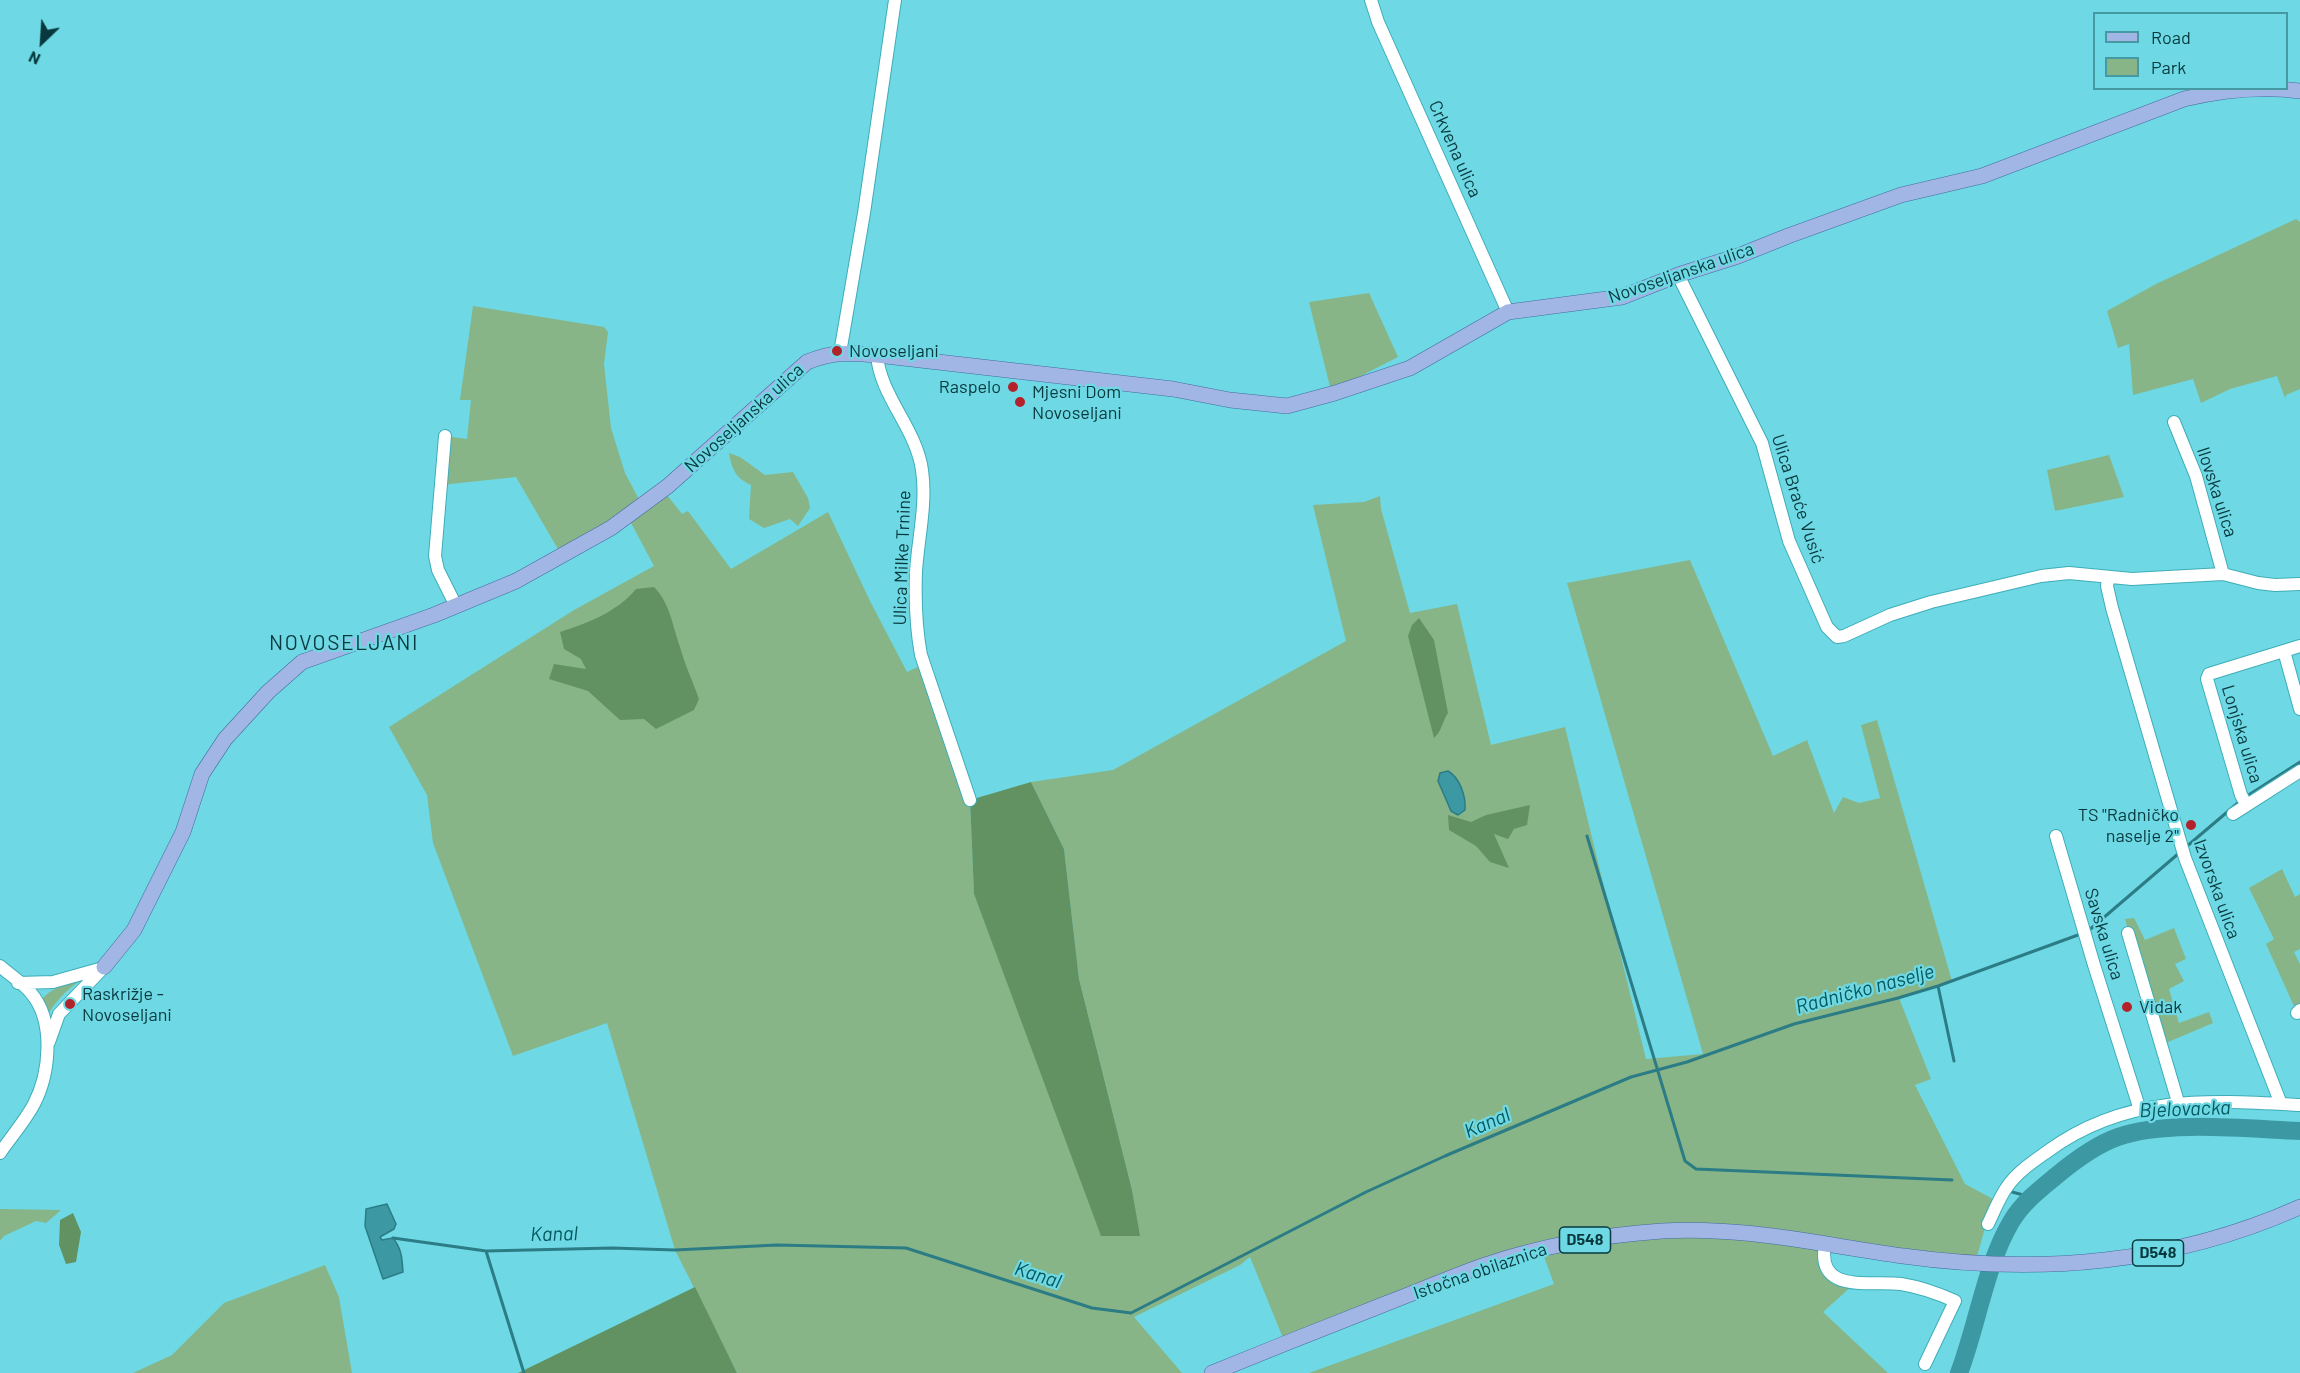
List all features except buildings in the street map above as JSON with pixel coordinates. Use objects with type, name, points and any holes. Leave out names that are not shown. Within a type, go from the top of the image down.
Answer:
[{"type":"main road","name":"Novoseljanska ulica","points":[[104,967],[134,930],[183,832],[202,774],[225,739],[268,692],[302,662],[456,606],[516,581],[611,528],[668,486],[807,362],[828,354],[877,355],[1173,389],[1230,400],[1287,406],[1410,368],[1508,312],[1622,297],[1901,195],[1982,176],[2184,99],[2209,93],[2244,90],[2300,90]]},
{"type":"main road","name":"Istočna obilaznica","points":[[1212,1373],[1485,1265],[1541,1249],[1600,1237],[1663,1231],[1723,1231],[1975,1264],[2060,1265],[2153,1254],[2208,1242],[2261,1224],[2300,1207]]},
{"type":"street","points":[[840,353],[896,0]]},
{"type":"street","name":"Crkvena ulica","points":[[1371,0],[1378,22],[1508,312]]},
{"type":"street","name":"Ulica Braće Vusić","points":[[1678,275],[1762,443],[1789,541],[1831,633],[1837,637],[1844,636],[1890,615],[1931,602],[2036,577],[2068,573],[2108,577]]},
{"type":"street","name":"Ulica Milke Trnine","points":[[877,355],[878,370],[904,420],[922,470],[924,500],[916,573],[917,631],[921,655],[970,800]]},
{"type":"street","name":"Ilovska ulica","points":[[2174,422],[2196,476],[2223,573]]},
{"type":"street","points":[[445,436],[435,556],[438,570],[456,606]]},
{"type":"street","points":[[2108,577],[2132,579],[2223,573],[2258,583],[2300,584]]},
{"type":"street","name":"Izvorska ulica","points":[[2108,577],[2107,586],[2112,608],[2185,858],[2281,1104]]},
{"type":"street","points":[[2300,646],[2284,651],[2300,709]]},
{"type":"street","name":"Lonjska ulica","points":[[2246,804],[2241,795],[2207,679],[2209,674],[2224,667],[2284,651]]},
{"type":"street","points":[[2233,814],[2300,771]]},
{"type":"street","name":"Savska ulica","points":[[2056,836],[2140,1110]]},
{"type":"street","points":[[2128,933],[2178,1102]]},
{"type":"street","points":[[0,966],[31,993],[43,1014],[47,1046],[44,1077],[35,1104],[0,1154]]},
{"type":"street","points":[[18,982],[53,982],[104,967]]},
{"type":"street","points":[[47,1046],[59,1014],[104,967]]},
{"type":"street","points":[[1988,1224],[2006,1188],[2017,1175],[2062,1140],[2089,1125],[2178,1102],[2222,1101],[2300,1105]]},
{"type":"street","points":[[1825,1244],[1823,1254],[1827,1267],[1835,1277],[1844,1282],[1908,1285],[1955,1301],[1925,1364]]},
{"type":"green space","points":[[2296,219],[2300,222],[2300,389],[2286,395],[2285,398],[2277,376],[2230,389],[2201,403],[2193,379],[2133,395],[2129,344],[2118,348],[2107,311],[2156,284]]},
{"type":"green space","points":[[1369,293],[1398,357],[1347,383],[1330,387],[1309,302]]},
{"type":"green space","points":[[473,306],[604,327],[608,332],[604,364],[611,428],[625,473],[642,505],[562,556],[516,477],[441,485],[445,436],[467,439],[471,400],[460,400]]},
{"type":"green space","points":[[729,453],[740,457],[765,475],[793,472],[808,498],[810,508],[798,526],[790,519],[764,528],[749,519],[751,485],[736,473]]},
{"type":"green space","points":[[2109,455],[2124,497],[2055,511],[2047,470]]},
{"type":"green space","points":[[667,495],[682,514],[688,511],[731,569],[828,512],[907,672],[924,664],[970,800],[974,894],[1004,973],[1139,1235],[1132,1190],[1079,979],[1064,849],[1031,782],[1113,770],[1346,641],[1313,505],[1364,502],[1380,496],[1381,509],[1410,613],[1457,604],[1491,745],[1565,727],[1646,1059],[1703,1054],[1567,583],[1690,560],[1773,756],[1807,740],[1834,813],[1843,797],[1859,803],[1880,798],[1861,725],[1877,720],[1952,981],[1899,998],[1931,1079],[1915,1085],[1965,1184],[1993,1199],[1975,1264],[1821,1243],[1821,1265],[1853,1285],[1823,1312],[1888,1373],[1309,1373],[1554,1284],[1542,1251],[1285,1343],[1250,1257],[1240,1265],[1134,1317],[1182,1373],[737,1373],[675,1250],[607,1023],[513,1056],[433,843],[427,795],[389,727],[574,610],[654,566],[630,521]]},
{"type":"green space","points":[[654,587],[664,600],[699,699],[694,710],[656,729],[644,719],[620,720],[588,691],[549,679],[554,664],[586,669],[581,659],[564,649],[560,632],[591,621],[611,610],[636,589]]},
{"type":"green space","points":[[1419,618],[1434,640],[1448,713],[1434,738],[1408,636],[1412,625]]},
{"type":"green space","points":[[1031,782],[1064,849],[1079,979],[1132,1190],[1140,1236],[1101,1236],[974,894],[970,800]]},
{"type":"green space","points":[[1530,805],[1527,825],[1514,829],[1508,839],[1494,834],[1509,868],[1490,862],[1476,846],[1449,830],[1448,815],[1471,822],[1486,815]]},
{"type":"green space","points":[[2282,869],[2295,897],[2300,894],[2300,949],[2294,952],[2300,964],[2300,1010],[2297,1013],[2266,944],[2274,939],[2249,888]]},
{"type":"green space","points":[[2134,918],[2145,940],[2174,928],[2186,959],[2175,964],[2184,981],[2169,989],[2179,1023],[2209,1012],[2213,1023],[2161,1045],[2125,919]]},
{"type":"green space","points":[[84,978],[61,997],[44,1021],[38,1004],[42,999],[58,987]]},
{"type":"green space","points":[[0,1209],[61,1210],[46,1223],[36,1221],[4,1236],[0,1241]]},
{"type":"green space","points":[[73,1213],[81,1232],[76,1262],[66,1264],[59,1245],[60,1220]]},
{"type":"green space","points":[[325,1265],[339,1297],[352,1373],[133,1373],[172,1355],[224,1303]]},
{"type":"green space","points":[[695,1287],[737,1373],[518,1373]]},
{"type":"water","points":[[1448,771],[1456,778],[1463,793],[1465,810],[1458,815],[1451,811],[1438,781],[1440,773]]},
{"type":"water","points":[[387,1204],[396,1224],[394,1229],[380,1237],[382,1240],[393,1238],[396,1242],[401,1254],[403,1272],[383,1279],[365,1226],[366,1209]]},
{"type":"waterway","name":"Radničko naselje","points":[[2247,796],[2300,762]]},
{"type":"waterway","name":"Radničko naselje","points":[[2186,847],[2239,802]]},
{"type":"waterway","name":"Kanal","points":[[1587,836],[1685,1161],[1696,1169],[1952,1180]]},
{"type":"waterway","name":"Radničko naselje","points":[[2088,931],[2178,854]]},
{"type":"waterway","name":"Kanal","points":[[524,1373],[486,1251],[612,1248],[675,1250],[777,1245],[906,1248],[1092,1308],[1131,1313],[1366,1192],[1631,1077],[1687,1062],[1794,1024],[1938,986],[2078,935]]},
{"type":"waterway","points":[[1938,986],[1954,1061]]},
{"type":"waterway","name":"Bjelovacka","points":[[1959,1373],[1988,1276],[2011,1222],[2032,1197],[2077,1159],[2101,1144],[2118,1137],[2159,1129],[2207,1127],[2300,1131]]},
{"type":"waterway","points":[[2012,1192],[2031,1197]]},
{"type":"waterway","points":[[393,1238],[486,1251]]},
{"type":"place","name":"Novoseljani","points":[[837,351]]},
{"type":"place","name":"Raspelo","points":[[1013,387]]},
{"type":"place","name":"Mjesni Dom Novoseljani","points":[[1020,402]]},
{"type":"place","name":"TS \"Radničko naselje 2\"","points":[[2191,825]]},
{"type":"place","name":"Raskrižje - Novoseljani","points":[[70,1004]]},
{"type":"place","name":"Vidak","points":[[2127,1007]]},
{"type":"district","name":"NOVOSELJANI","points":[[344,643]]}]
